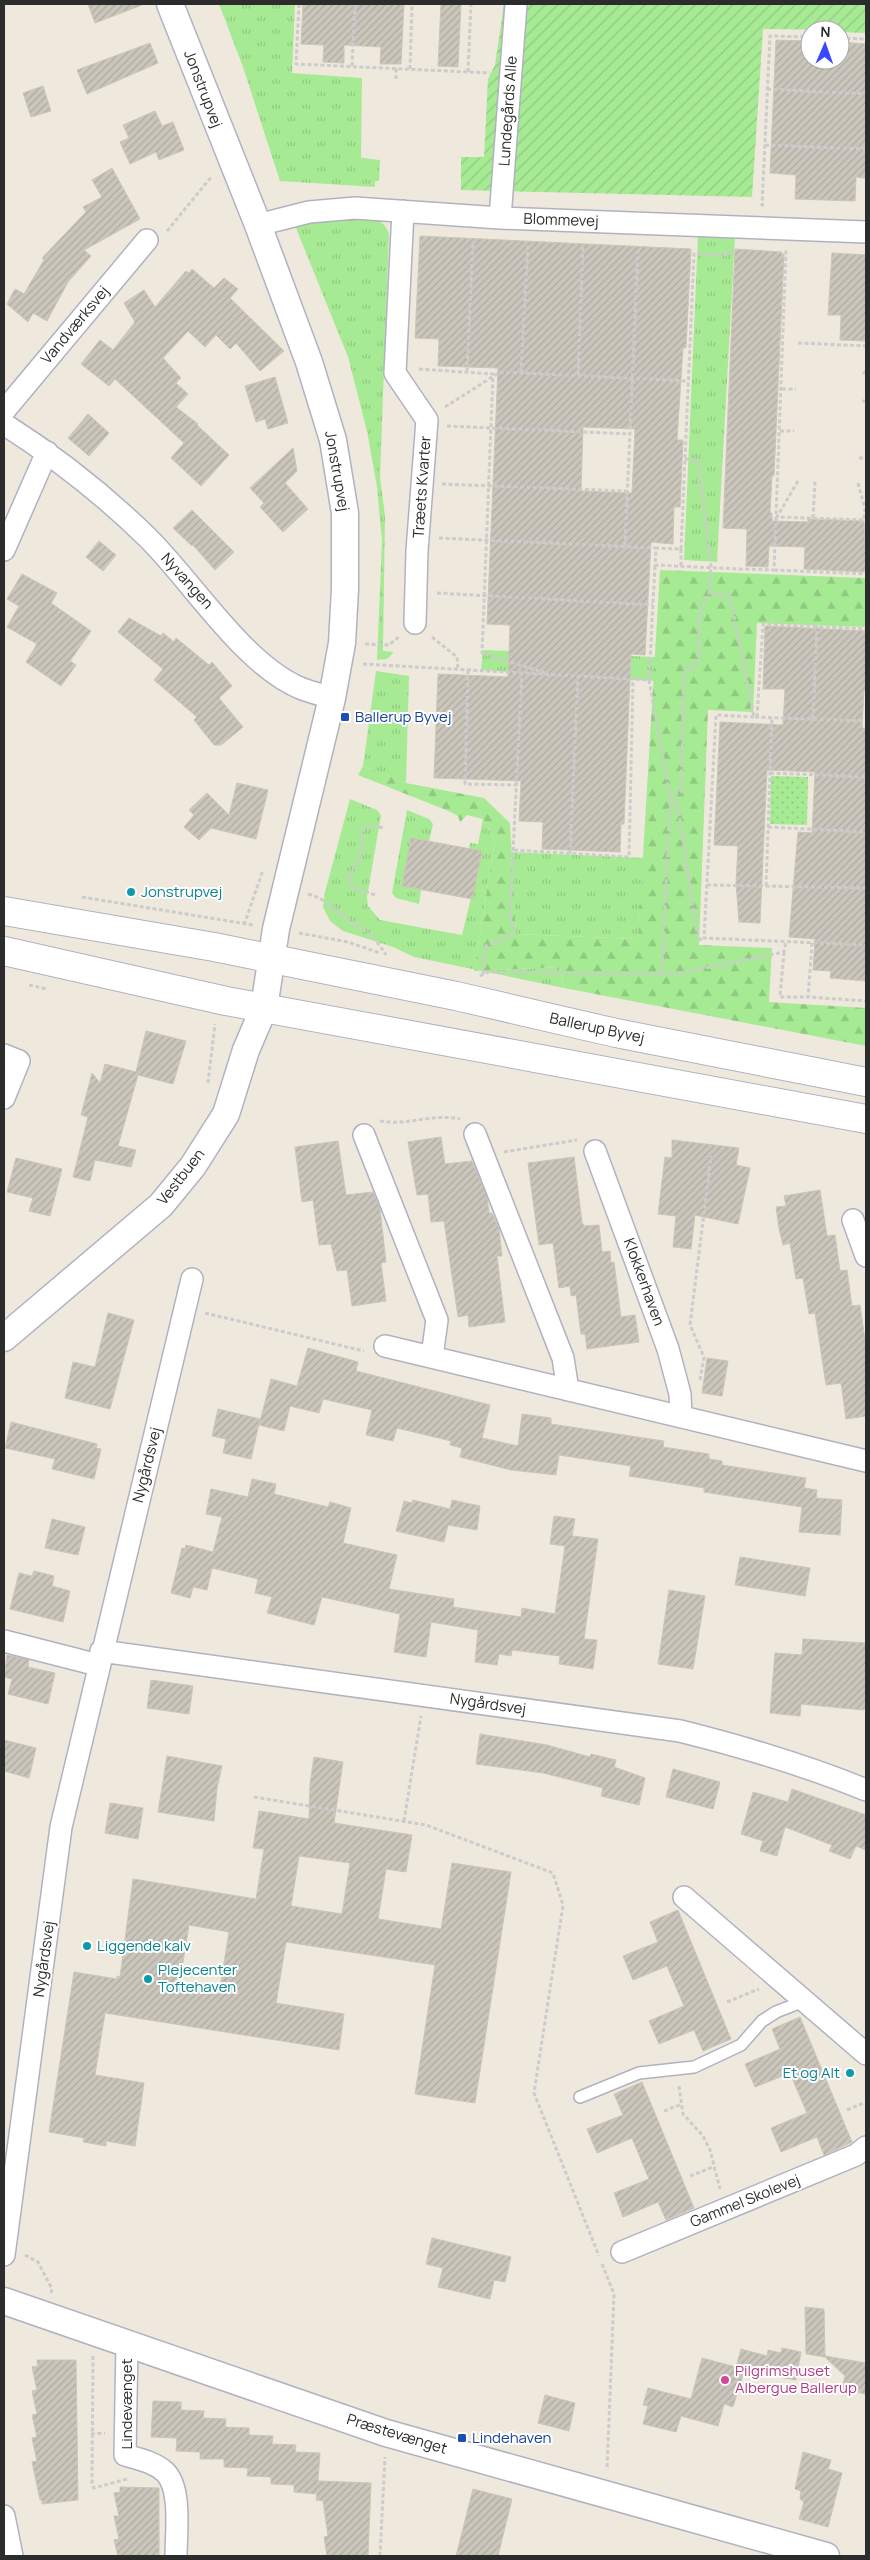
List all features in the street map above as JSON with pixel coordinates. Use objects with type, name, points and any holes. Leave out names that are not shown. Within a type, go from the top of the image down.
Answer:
[{"type":"main road","name":"Ballerup Byvej","points":[[4,911],[273,959],[456,996],[616,1033],[866,1082]]},
{"type":"main road","points":[[4,951],[264,1008],[866,1119]]},
{"type":"street","name":"Jonstrupvej","points":[[170,4],[258,225],[309,362],[333,440],[346,513],[345,589],[340,653],[332,698],[276,929],[273,959]]},
{"type":"street","name":"Lundegårds Alle","points":[[500,218],[516,4]]},
{"type":"street","name":"Blommevej","points":[[258,225],[310,212],[356,208],[500,218],[866,232]]},
{"type":"street","name":"Træets Kvarter","points":[[402,211],[395,373],[427,420],[418,537],[415,623]]},
{"type":"street","name":"Vandværksvej","points":[[4,411],[147,240]]},
{"type":"street","name":"Nyvangen","points":[[4,424],[47,452],[99,492],[148,538],[254,658],[299,687],[332,698]]},
{"type":"street","points":[[4,550],[47,452]]},
{"type":"street","name":"Vestbuen","points":[[4,1338],[161,1205],[193,1166],[226,1114],[246,1050],[264,1008],[273,959]]},
{"type":"street","points":[[4,1055],[19,1061],[4,1098]]},
{"type":"street","points":[[475,1134],[563,1358],[568,1390]]},
{"type":"street","points":[[364,1135],[438,1320],[432,1356]]},
{"type":"street","name":"Klokkerhaven","points":[[595,1151],[668,1349],[687,1418]]},
{"type":"street","points":[[853,1220],[866,1256]]},
{"type":"street","name":"Nygårdsvej","points":[[4,2250],[60,1828],[192,1279]]},
{"type":"street","points":[[385,1346],[866,1461]]},
{"type":"street","name":"Nygårdsvej","points":[[4,1641],[100,1658],[424,1696],[680,1731],[757,1750],[816,1769],[866,1790]]},
{"type":"street","points":[[684,1897],[866,2054]]},
{"type":"street","name":"Gammel Skolevej","points":[[622,2252],[856,2155],[866,2147]]},
{"type":"street","name":"Præstevænget","points":[[4,2301],[386,2433],[607,2493],[826,2556]]},
{"type":"street","name":"Lindevænget","points":[[127,2344],[125,2455],[151,2463],[166,2473],[176,2490],[176,2556]]},
{"type":"street","points":[[4,2516],[12,2556]]},
{"type":"lane","points":[[580,2097],[639,2073],[694,2067],[741,2045],[762,2021],[776,2012],[804,2001]]},
{"type":"path","points":[[299,4],[296,64],[511,74]]},
{"type":"path","points":[[352,66],[355,4]]},
{"type":"path","points":[[410,69],[412,4]]},
{"type":"path","points":[[468,72],[471,4]]},
{"type":"path","points":[[772,205],[762,205],[770,36],[800,37]]},
{"type":"path","points":[[850,38],[866,39]]},
{"type":"path","points":[[396,68],[396,79]]},
{"type":"path","points":[[767,89],[866,94]]},
{"type":"path","points":[[765,145],[866,149]]},
{"type":"path","points":[[147,240],[159,240],[212,177],[233,165]]},
{"type":"path","points":[[681,566],[694,254],[730,255],[732,227]]},
{"type":"path","points":[[774,570],[787,229]]},
{"type":"path","points":[[467,372],[472,241]]},
{"type":"path","points":[[521,373],[528,244]]},
{"type":"path","points":[[578,375],[583,246]]},
{"type":"path","points":[[625,546],[638,250]]},
{"type":"path","points":[[798,343],[866,346]]},
{"type":"path","points":[[409,368],[493,374]]},
{"type":"path","points":[[863,374],[866,371]]},
{"type":"path","points":[[427,420],[493,374],[500,372],[688,381]]},
{"type":"path","points":[[493,374],[482,653],[549,674]]},
{"type":"path","points":[[782,389],[796,389]]},
{"type":"path","points":[[427,420],[448,426],[630,434]]},
{"type":"path","points":[[780,430],[794,431]]},
{"type":"path","points":[[859,458],[866,458]]},
{"type":"path","points":[[670,797],[681,792],[684,673],[699,661],[699,614],[709,593],[711,567],[698,460],[685,459]]},
{"type":"path","points":[[777,517],[798,481]]},
{"type":"path","points":[[813,518],[815,481]]},
{"type":"path","points":[[422,483],[627,491]]},
{"type":"path","points":[[777,517],[865,520],[865,509],[858,483]]},
{"type":"path","points":[[418,537],[681,549]]},
{"type":"path","points":[[656,548],[650,680],[670,797],[662,974]]},
{"type":"path","points":[[655,565],[866,574]]},
{"type":"path","points":[[416,592],[653,605]]},
{"type":"path","points":[[709,593],[730,596],[756,717]]},
{"type":"path","points":[[340,653],[389,646],[415,623],[457,657],[458,669]]},
{"type":"path","points":[[756,717],[762,624],[866,629]]},
{"type":"path","points":[[813,719],[817,626]]},
{"type":"path","points":[[340,653],[468,670],[650,680]]},
{"type":"path","points":[[468,670],[464,784],[517,786]]},
{"type":"path","points":[[483,974],[486,946],[515,933],[511,923],[510,912],[522,673]]},
{"type":"path","points":[[570,854],[578,676]]},
{"type":"path","points":[[514,850],[629,857],[633,679]]},
{"type":"path","points":[[704,938],[716,714],[866,721]]},
{"type":"path","points":[[766,886],[772,717]]},
{"type":"path","points":[[770,773],[866,776]]},
{"type":"path","points":[[670,797],[678,806],[698,940],[704,938],[866,945]]},
{"type":"path","points":[[374,895],[353,887],[347,880],[359,860],[363,828],[368,826],[386,828]]},
{"type":"path","points":[[768,827],[866,832]]},
{"type":"path","points":[[707,885],[866,888]]},
{"type":"path","points":[[286,887],[326,899],[337,912],[372,935],[386,955]]},
{"type":"path","points":[[786,941],[780,997],[866,1001]]},
{"type":"path","points":[[808,998],[812,943]]},
{"type":"path","points":[[473,980],[488,972],[675,974],[784,952]]},
{"type":"path","points":[[364,1135],[360,1125],[376,1120],[392,1123],[434,1118],[460,1118],[475,1134]]},
{"type":"path","points":[[483,1156],[576,1139],[588,1141],[595,1151]]},
{"type":"path","points":[[687,1418],[704,1357],[690,1325],[711,1156]]},
{"type":"path","points":[[185,1308],[363,1351],[385,1346]]},
{"type":"path","points":[[404,1821],[424,1696]]},
{"type":"path","points":[[254,1797],[426,1824],[553,1873],[563,1905],[534,2093],[614,2294],[607,2493]]},
{"type":"path","points":[[727,2002],[781,1980]]},
{"type":"path","points":[[678,2068],[683,2114],[703,2136],[710,2150],[713,2167],[728,2208]]},
{"type":"path","points":[[847,2110],[866,2102]]},
{"type":"path","points":[[664,2111],[682,2104]]},
{"type":"path","points":[[690,2176],[713,2167]]},
{"type":"path","points":[[4,2250],[38,2262],[52,2289],[45,2315]]},
{"type":"path","points":[[92,2365],[92,2370]]},
{"type":"path","points":[[380,2556],[386,2433]]},
{"type":"path","points":[[92,2434],[99,2434]]},
{"type":"green space","points":[[219,4],[295,4],[292,73],[362,78],[361,158],[380,160],[379,181],[375,181],[375,187],[280,181],[243,67]]},
{"type":"green space","points":[[504,4],[866,4],[866,33],[850,32],[850,20],[800,20],[800,29],[763,29],[752,197],[461,190],[461,157],[484,157],[488,79],[495,65]]},
{"type":"green space","points":[[359,218],[378,220],[384,225],[389,234],[380,477],[385,516],[383,651],[394,652],[387,659],[377,660],[382,541],[377,487],[367,431],[348,357],[294,223]]},
{"type":"green space","points":[[698,235],[735,237],[717,562],[684,560]]},
{"type":"green space","points":[[660,570],[866,578],[866,627],[757,623],[753,712],[708,710],[699,945],[772,948],[769,1002],[866,1008],[866,1046],[564,988],[560,967],[474,971],[495,840],[483,819],[467,815],[460,822],[458,816],[446,810],[358,775],[363,766],[406,783],[484,798],[510,823],[516,934],[638,939]]},
{"type":"green space","points":[[483,650],[656,657],[655,681],[481,670]]},
{"type":"green space","points":[[376,671],[409,676],[406,783],[363,766]]},
{"type":"green space","points":[[771,776],[808,777],[807,825],[770,824]]},
{"type":"green space","points":[[350,799],[377,810],[381,815],[367,897],[368,906],[380,920],[462,935],[482,852],[469,849],[470,843],[478,844],[483,819],[495,840],[474,969],[414,957],[393,947],[343,931],[330,921],[323,907],[325,892]]},
{"type":"green space","points":[[407,810],[429,819],[433,824],[429,842],[411,838],[402,886],[421,890],[419,904],[396,898],[392,893]]},
{"type":"green space","points":[[511,852],[644,858],[638,939],[516,934]]},
{"type":"green space","points":[[560,967],[564,988],[480,971]]},
{"type":"building","points":[[88,4],[142,4],[142,5],[95,23]]},
{"type":"building","points":[[303,4],[404,4],[401,64],[380,64],[381,47],[344,45],[344,63],[323,62],[324,45],[301,44]]},
{"type":"building","points":[[441,4],[461,4],[458,67],[438,66]]},
{"type":"building","points":[[776,40],[800,41],[800,70],[850,70],[850,43],[866,44],[866,178],[856,177],[855,201],[795,199],[796,175],[770,173]]},
{"type":"building","points":[[150,43],[158,63],[87,94],[77,70]]},
{"type":"building","points":[[43,86],[51,111],[31,117],[23,93]]},
{"type":"building","points":[[155,111],[162,126],[173,122],[184,150],[159,160],[156,152],[130,164],[120,142],[129,138],[123,125]]},
{"type":"building","points":[[112,168],[140,219],[84,250],[91,256],[68,282],[47,321],[33,313],[28,322],[7,304],[15,289],[24,294],[44,260],[42,258],[86,212],[83,207],[102,197],[92,180]]},
{"type":"building","points":[[420,236],[691,249],[686,348],[683,348],[677,440],[683,440],[680,507],[674,507],[673,544],[651,542],[645,655],[631,654],[624,824],[621,824],[620,852],[542,849],[543,822],[519,821],[521,781],[434,778],[438,674],[508,677],[510,625],[487,624],[498,368],[438,366],[439,339],[415,338]],"holes":[[[583,427],[635,429],[632,493],[581,491]]]},
{"type":"building","points":[[735,249],[782,252],[781,254],[784,254],[774,476],[772,476],[770,513],[772,513],[772,521],[808,522],[808,519],[864,521],[866,566],[864,572],[804,569],[805,547],[769,546],[768,567],[746,566],[747,529],[723,528]]},
{"type":"building","points":[[832,253],[866,255],[866,341],[840,340],[841,315],[828,315]]},
{"type":"building","points":[[192,269],[214,288],[224,278],[238,289],[230,298],[284,351],[260,371],[236,343],[230,349],[216,335],[205,347],[188,331],[163,358],[181,378],[176,383],[188,394],[176,407],[198,424],[229,455],[201,486],[171,458],[184,443],[115,379],[109,386],[81,364],[100,340],[113,350],[135,322],[124,303],[144,290],[155,307],[186,271],[189,273]]},
{"type":"building","points":[[275,377],[288,423],[268,429],[265,419],[256,422],[245,386]]},
{"type":"building","points":[[88,414],[109,433],[89,456],[68,438]]},
{"type":"building","points":[[293,448],[297,471],[285,483],[308,509],[283,532],[260,507],[264,503],[250,488]]},
{"type":"building","points":[[192,510],[234,552],[215,570],[193,545],[173,528]]},
{"type":"building","points":[[99,541],[116,555],[103,571],[86,557]]},
{"type":"building","points":[[22,574],[57,593],[51,603],[91,631],[70,661],[76,665],[61,686],[26,662],[37,644],[7,627],[19,606],[7,599]]},
{"type":"building","points":[[129,618],[161,636],[163,633],[174,642],[176,638],[209,665],[212,662],[232,686],[219,698],[243,727],[221,745],[214,745],[194,720],[197,717],[154,680],[163,669],[118,632]]},
{"type":"building","points":[[765,626],[866,631],[866,690],[864,690],[862,728],[866,728],[866,981],[830,978],[831,971],[813,970],[815,939],[789,937],[798,832],[812,833],[815,772],[767,770],[760,923],[739,922],[736,883],[738,846],[714,845],[720,722],[783,725],[785,689],[763,689]]},
{"type":"building","points":[[237,783],[268,790],[256,839],[211,828],[199,840],[184,827],[194,815],[189,810],[207,793],[229,815]]},
{"type":"building","points":[[411,838],[482,851],[472,899],[402,886]]},
{"type":"building","points":[[146,1031],[186,1041],[173,1084],[138,1075],[118,1146],[136,1150],[131,1167],[95,1160],[90,1181],[73,1177],[88,1117],[81,1115],[92,1073],[100,1083],[105,1064],[136,1072]]},
{"type":"building","points":[[441,1137],[445,1164],[472,1161],[487,1197],[489,1213],[492,1213],[499,1229],[502,1256],[497,1256],[505,1322],[469,1327],[468,1315],[458,1317],[444,1221],[431,1222],[428,1194],[417,1195],[408,1142]]},
{"type":"building","points":[[672,1140],[739,1148],[736,1165],[750,1168],[738,1224],[695,1215],[691,1249],[673,1247],[676,1216],[658,1214],[665,1157],[672,1158]]},
{"type":"building","points":[[338,1141],[346,1195],[373,1192],[380,1209],[386,1262],[381,1263],[386,1301],[352,1306],[347,1270],[337,1271],[331,1244],[319,1245],[313,1200],[302,1202],[295,1147]]},
{"type":"building","points":[[574,1157],[582,1222],[584,1226],[599,1225],[602,1252],[610,1251],[611,1263],[614,1262],[621,1317],[635,1315],[639,1342],[587,1349],[585,1334],[581,1334],[576,1295],[571,1296],[570,1286],[559,1288],[553,1243],[539,1245],[528,1163]]},
{"type":"building","points":[[16,1158],[62,1169],[50,1216],[29,1211],[33,1198],[7,1192]]},
{"type":"building","points":[[820,1190],[827,1236],[835,1235],[840,1271],[847,1270],[852,1306],[860,1305],[866,1347],[866,1416],[846,1419],[841,1383],[826,1385],[815,1313],[809,1314],[803,1278],[796,1279],[790,1243],[783,1245],[779,1229],[776,1207],[786,1206],[784,1196]]},
{"type":"building","points":[[108,1313],[134,1320],[110,1409],[65,1398],[73,1362],[95,1367]]},
{"type":"building","points":[[308,1348],[358,1362],[356,1371],[490,1405],[482,1438],[518,1446],[522,1414],[551,1418],[551,1424],[664,1441],[663,1447],[709,1454],[709,1459],[722,1461],[722,1465],[806,1478],[804,1488],[817,1490],[816,1498],[842,1500],[840,1535],[799,1532],[802,1507],[704,1492],[704,1488],[629,1476],[631,1466],[559,1455],[556,1475],[511,1470],[460,1457],[462,1448],[450,1445],[451,1441],[397,1428],[393,1441],[366,1435],[372,1410],[323,1399],[319,1413],[290,1406],[284,1431],[259,1425],[271,1379],[297,1386]]},
{"type":"building","points":[[707,1358],[728,1361],[722,1396],[702,1393]]},
{"type":"building","points":[[218,1409],[260,1419],[251,1459],[223,1453],[226,1439],[212,1436]]},
{"type":"building","points":[[11,1422],[97,1444],[96,1448],[101,1449],[94,1479],[52,1469],[55,1459],[5,1448]]},
{"type":"building","points":[[252,1479],[276,1484],[274,1494],[328,1507],[330,1502],[351,1508],[343,1543],[397,1555],[389,1589],[454,1599],[453,1607],[521,1617],[522,1608],[555,1614],[565,1546],[550,1544],[554,1516],[575,1519],[572,1536],[598,1539],[584,1639],[597,1640],[593,1669],[559,1664],[560,1656],[512,1650],[511,1656],[499,1654],[497,1665],[475,1662],[478,1630],[431,1622],[426,1657],[394,1652],[400,1614],[322,1597],[314,1625],[267,1613],[272,1597],[255,1593],[258,1579],[212,1568],[207,1590],[193,1587],[190,1598],[171,1593],[182,1548],[185,1549],[186,1545],[213,1552],[222,1517],[206,1514],[211,1489],[248,1497]]},
{"type":"building","points":[[413,1500],[450,1509],[452,1500],[480,1506],[477,1530],[448,1525],[444,1542],[396,1531],[404,1501],[412,1503]]},
{"type":"building","points":[[52,1519],[85,1527],[78,1555],[45,1548]]},
{"type":"building","points":[[740,1557],[810,1568],[805,1596],[735,1585]]},
{"type":"building","points":[[34,1571],[54,1576],[52,1586],[70,1591],[63,1622],[10,1609],[19,1573],[32,1576]]},
{"type":"building","points":[[669,1590],[705,1596],[693,1669],[658,1664]]},
{"type":"building","points":[[803,1639],[866,1643],[866,1708],[863,1710],[801,1704],[800,1716],[770,1713],[775,1653],[802,1655]]},
{"type":"building","points":[[7,1655],[29,1660],[28,1667],[55,1673],[48,1704],[8,1694],[12,1679],[4,1677]]},
{"type":"building","points":[[151,1680],[193,1686],[189,1714],[147,1708]]},
{"type":"building","points":[[480,1734],[547,1745],[590,1757],[591,1754],[616,1760],[614,1767],[645,1778],[639,1805],[601,1796],[603,1788],[543,1773],[476,1764]]},
{"type":"building","points":[[4,1740],[36,1748],[29,1778],[4,1771]]},
{"type":"building","points":[[167,1756],[222,1766],[217,1788],[214,1821],[158,1812]]},
{"type":"building","name":"Plejecenter Toftehaven","points":[[314,1757],[343,1762],[334,1823],[412,1835],[406,1872],[386,1869],[378,1919],[441,1929],[452,1863],[511,1872],[475,2103],[415,2094],[435,1965],[286,1942],[276,2003],[344,2014],[339,2050],[105,2013],[95,2075],[144,2083],[135,2146],[106,2141],[106,2146],[83,2142],[84,2138],[49,2132],[74,1972],[117,1979],[117,1976],[120,1977],[133,1879],[256,1899],[264,1849],[253,1848],[259,1811],[309,1819],[310,1784]],"holes":[[[299,1856],[350,1863],[342,1914],[291,1906]],[[189,1925],[229,1932],[219,1994],[179,1987]]]},
{"type":"building","points":[[673,1769],[720,1782],[713,1809],[666,1797]]},
{"type":"building","points":[[792,1789],[866,1815],[866,1850],[856,1846],[850,1859],[829,1851],[832,1845],[785,1827],[777,1856],[760,1851],[763,1841],[741,1834],[753,1792],[788,1802]]},
{"type":"building","points":[[110,1803],[143,1808],[138,1839],[105,1833]]},
{"type":"building","points":[[678,1910],[731,2039],[703,2051],[694,2030],[659,2044],[649,2021],[684,2006],[667,1966],[633,1980],[623,1956],[658,1942],[650,1922]]},
{"type":"building","points":[[800,2017],[852,2142],[824,2155],[817,2137],[781,2152],[771,2128],[807,2113],[790,2073],[755,2087],[745,2064],[780,2049],[772,2029]]},
{"type":"building","points":[[642,2082],[694,2208],[666,2220],[658,2202],[623,2217],[614,2193],[649,2179],[632,2138],[597,2153],[587,2129],[623,2115],[614,2094]]},
{"type":"building","points":[[432,2238],[511,2257],[505,2282],[494,2280],[490,2299],[438,2287],[443,2268],[426,2264]]},
{"type":"building","points":[[805,2307],[824,2309],[825,2356],[866,2363],[866,2394],[842,2389],[845,2376],[825,2357],[806,2354]]},
{"type":"building","points":[[782,2348],[801,2352],[796,2380],[744,2371],[733,2407],[724,2404],[718,2426],[681,2416],[676,2432],[643,2424],[648,2406],[643,2405],[648,2388],[691,2399],[702,2358],[736,2367],[741,2349],[767,2356],[768,2350],[781,2353]]},
{"type":"building","points":[[37,2360],[76,2360],[78,2500],[42,2504],[42,2500],[40,2500],[32,2462],[37,2461],[32,2438],[37,2437],[32,2415],[37,2414],[32,2391],[37,2390],[32,2367],[38,2366]]},
{"type":"building","points":[[545,2395],[575,2403],[569,2431],[538,2423]]},
{"type":"building","points":[[153,2401],[181,2402],[181,2410],[204,2411],[203,2418],[226,2419],[225,2427],[249,2428],[249,2435],[273,2436],[272,2444],[296,2445],[295,2452],[320,2453],[318,2481],[371,2483],[368,2556],[327,2556],[324,2537],[328,2536],[323,2501],[316,2500],[317,2494],[294,2492],[294,2485],[271,2484],[271,2477],[247,2476],[248,2468],[224,2467],[224,2459],[200,2459],[200,2452],[176,2451],[177,2438],[151,2437]]},
{"type":"building","points":[[803,2452],[831,2460],[828,2469],[842,2473],[828,2527],[799,2519],[804,2502],[800,2499],[801,2491],[795,2489]]},
{"type":"building","points":[[120,2487],[159,2488],[159,2556],[118,2556],[114,2540],[119,2539],[114,2516],[119,2516],[114,2493],[120,2492]]},
{"type":"building","points":[[473,2489],[512,2499],[498,2556],[456,2556]]},
{"type":"place","name":"Ballerup Byvej","points":[[345,717]]},
{"type":"place","name":"Jonstrupvej","points":[[131,892]]},
{"type":"place","name":"Liggende kalv","points":[[87,1946]]},
{"type":"place","name":"Plejecenter Toftehaven","points":[[148,1979]]},
{"type":"place","name":"Et og Alt","points":[[850,2073]]},
{"type":"place","name":"Pilgrimshuset Albergue Ballerup","points":[[725,2380]]},
{"type":"place","name":"Lindehaven","points":[[462,2438]]}]
